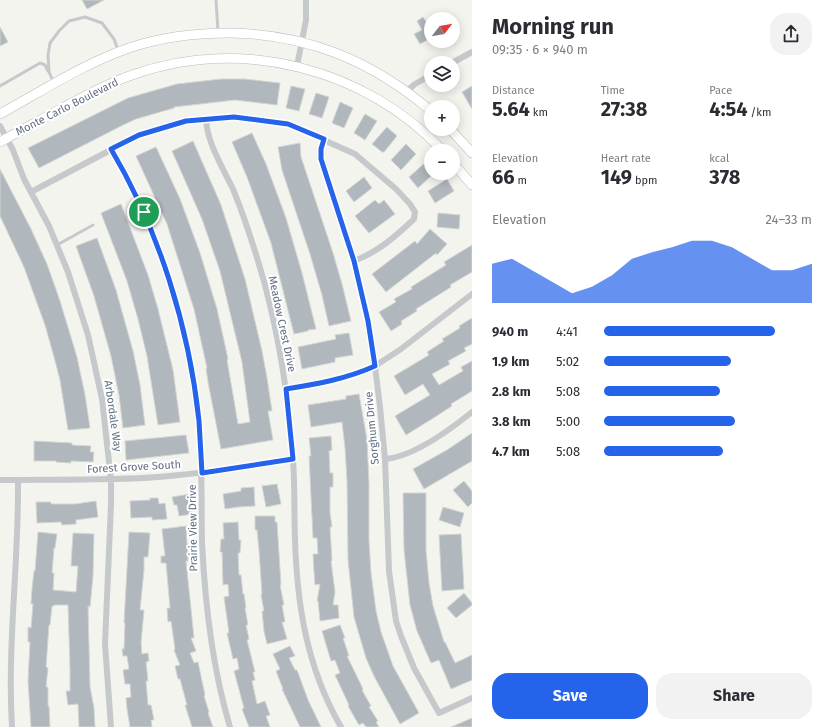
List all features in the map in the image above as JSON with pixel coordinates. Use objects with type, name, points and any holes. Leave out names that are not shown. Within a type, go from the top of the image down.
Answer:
[{"type":"main road","points":[[0,114],[87,66],[119,52],[146,43],[176,37],[218,33],[256,34],[303,42],[326,48],[355,60],[378,73],[424,106]]},
{"type":"main road","name":"Monte Carlo Boulevard","points":[[3,140],[121,78],[157,67],[193,60],[226,58],[268,61],[297,66],[344,82],[382,102],[406,118],[434,144]]},
{"type":"main road","points":[[456,136],[472,153]]},
{"type":"main road","points":[[460,171],[472,185]]},
{"type":"street","points":[[297,66],[303,42],[306,20],[306,0]]},
{"type":"street","points":[[460,59],[472,52]]},
{"type":"street","points":[[406,92],[424,79]]},
{"type":"street","points":[[31,192],[139,135],[186,121],[234,117],[288,124],[355,154],[396,189],[410,204],[415,212],[414,218],[390,240],[366,256],[354,261]]},
{"type":"street","name":"Meadow Crest Drive","points":[[206,119],[207,133],[241,210],[259,265],[274,326],[286,389],[293,459],[297,576],[303,625],[311,658],[319,681],[341,727]]},
{"type":"street","name":"Arbordale Way","points":[[0,126],[3,140],[57,245],[78,302],[94,360],[104,409],[111,480],[111,538],[105,644],[111,727]]},
{"type":"street","name":"Sorghum Drive","points":[[324,139],[321,149],[321,159],[354,261],[368,321],[375,366],[385,459],[388,571],[395,616],[401,636],[414,668],[439,713],[472,698]]},
{"type":"street","name":"Prairie View Drive","points":[[111,149],[127,175],[144,212],[161,256],[177,308],[190,364],[198,421],[202,473],[202,540],[205,592],[210,636],[217,676],[230,727]]},
{"type":"street","points":[[286,389],[331,381],[359,373],[375,366],[400,349],[472,294]]},
{"type":"street","points":[[385,459],[399,457],[432,440],[472,412]]},
{"type":"street","name":"Forest Grove South","points":[[0,480],[111,480],[202,473],[293,459]]},
{"type":"street","points":[[12,727],[11,652],[17,547],[18,480]]},
{"type":"lane","points":[[216,0],[218,33]]},
{"type":"lane","points":[[49,72],[48,55],[50,43],[69,21],[85,17],[102,23],[114,40],[119,52]]},
{"type":"lane","points":[[0,86],[40,63],[45,65],[54,84]]},
{"type":"lane","points":[[57,245],[93,225]]},
{"type":"building","points":[[82,0],[104,0],[87,9]]},
{"type":"building","points":[[423,17],[424,18],[424,42],[420,44],[414,34],[422,30],[417,21]]},
{"type":"building","points":[[0,27],[8,42],[0,46]]},
{"type":"building","points":[[221,79],[245,79],[280,83],[277,105],[235,100],[174,107],[136,119],[39,168],[28,148],[128,98],[177,84]]},
{"type":"building","points":[[291,86],[305,89],[299,111],[286,108]]},
{"type":"building","points":[[472,86],[472,109],[462,92]]},
{"type":"building","points":[[316,93],[329,97],[322,118],[309,114]]},
{"type":"building","points":[[340,102],[353,108],[344,128],[332,123]]},
{"type":"building","points":[[365,114],[377,121],[365,140],[354,133]]},
{"type":"building","points":[[387,127],[397,136],[384,152],[382,152],[372,144]]},
{"type":"building","points":[[252,133],[266,164],[286,218],[316,329],[294,334],[271,243],[247,177],[232,142]]},
{"type":"building","points":[[193,141],[221,205],[245,279],[267,378],[272,411],[268,411],[273,440],[221,449],[208,382],[207,368],[194,309],[167,224],[136,156],[156,147],[180,199],[200,253],[217,309],[228,359],[238,424],[250,422],[242,362],[220,271],[202,219],[172,151]]},
{"type":"building","points":[[300,143],[301,157],[333,253],[351,321],[329,326],[310,254],[282,170],[278,147]]},
{"type":"building","points":[[406,144],[416,154],[401,170],[391,160]]},
{"type":"building","points":[[424,164],[424,180],[427,180],[418,188],[409,177]]},
{"type":"building","points":[[0,169],[47,264],[60,301],[77,357],[90,428],[68,430],[60,380],[45,325],[24,267],[0,216]]},
{"type":"building","points":[[364,177],[372,188],[354,202],[346,191]]},
{"type":"building","points":[[448,180],[454,191],[435,203],[428,191]]},
{"type":"building","points":[[375,200],[379,204],[384,200],[395,214],[369,233],[355,216]]},
{"type":"building","points":[[121,204],[148,275],[158,309],[173,370],[180,422],[158,425],[147,356],[138,319],[127,281],[101,213]]},
{"type":"building","points":[[438,213],[460,215],[459,229],[437,227]]},
{"type":"building","points":[[430,229],[447,244],[437,255],[436,253],[386,292],[372,274],[415,241],[417,244]]},
{"type":"building","points":[[97,238],[116,290],[133,351],[140,385],[145,425],[123,428],[119,395],[111,356],[94,296],[76,246]]},
{"type":"building","points":[[472,245],[472,272],[450,285],[451,287],[416,309],[417,311],[401,321],[402,324],[391,331],[379,312],[396,302],[394,299],[412,289],[411,287],[446,265],[444,262]]},
{"type":"building","points":[[472,318],[472,344],[464,348],[466,351],[448,361],[450,364],[432,374],[439,385],[463,371],[461,367],[472,361],[472,391],[451,404],[452,406],[406,435],[395,416],[430,395],[423,384],[405,395],[394,376],[429,355],[427,352],[444,341],[442,339],[460,328],[459,326]]},
{"type":"building","points":[[349,333],[353,355],[335,358],[335,362],[302,369],[298,347],[336,339],[335,335]]},
{"type":"building","points":[[359,394],[367,440],[369,541],[376,611],[381,632],[393,666],[419,713],[400,724],[366,658],[354,617],[348,560],[347,481],[342,422],[311,427],[308,405],[346,399],[346,396]]},
{"type":"building","points":[[472,433],[472,461],[424,489],[413,469],[447,450]]},
{"type":"building","points":[[186,435],[189,453],[126,460],[125,441]]},
{"type":"building","points":[[331,436],[332,450],[329,451],[330,473],[333,473],[333,487],[330,487],[330,513],[332,527],[330,527],[331,561],[335,592],[333,605],[338,605],[339,618],[320,621],[317,601],[320,584],[315,585],[314,572],[313,554],[318,554],[317,538],[313,538],[309,456],[311,456],[309,438]]},
{"type":"building","points":[[34,441],[72,443],[72,445],[91,446],[90,452],[94,452],[93,462],[71,461],[71,463],[34,461]]},
{"type":"building","points":[[464,481],[472,491],[472,503],[468,507],[453,490]]},
{"type":"building","points":[[277,484],[281,504],[266,507],[262,486]]},
{"type":"building","points":[[254,487],[255,506],[225,509],[223,494],[241,491],[241,488]]},
{"type":"building","points":[[403,493],[426,493],[426,550],[433,606],[444,642],[455,663],[472,655],[472,680],[451,689],[439,660],[431,663],[417,631],[410,605],[404,550]]},
{"type":"building","points":[[190,494],[193,514],[179,516],[177,505],[174,505],[172,497]]},
{"type":"building","points":[[150,498],[158,498],[159,504],[165,503],[167,519],[152,520],[152,517],[131,518],[130,501],[150,500]]},
{"type":"building","points":[[96,501],[98,517],[76,520],[76,524],[62,525],[61,522],[37,523],[36,502],[51,502],[51,504],[75,504]]},
{"type":"building","points":[[443,507],[464,513],[460,527],[439,520]]},
{"type":"building","points":[[255,516],[275,516],[275,522],[277,522],[280,585],[284,605],[282,605],[285,622],[282,622],[287,639],[267,644],[262,611],[264,611],[261,595],[259,550],[257,530],[255,530]]},
{"type":"building","points":[[238,522],[239,540],[241,540],[240,553],[238,553],[239,575],[241,575],[246,608],[248,625],[246,625],[249,639],[247,640],[255,672],[253,672],[255,680],[252,681],[257,704],[265,701],[270,715],[266,716],[270,727],[249,727],[242,709],[244,708],[234,671],[239,669],[237,658],[233,659],[227,633],[229,633],[224,597],[229,596],[228,584],[223,585],[222,552],[220,552],[221,539],[224,539],[223,523]]},
{"type":"building","points":[[186,526],[188,561],[186,561],[194,638],[191,638],[196,651],[190,653],[194,663],[198,662],[204,696],[213,727],[192,727],[185,705],[187,705],[180,679],[178,679],[175,666],[180,665],[174,650],[171,621],[168,622],[167,608],[170,608],[166,563],[161,563],[161,556],[165,556],[162,529]]},
{"type":"building","points":[[38,532],[57,534],[52,573],[54,573],[53,590],[76,592],[78,566],[71,566],[73,533],[94,534],[93,576],[90,607],[88,606],[90,687],[94,708],[95,727],[79,727],[78,704],[68,705],[66,691],[70,691],[70,669],[68,605],[54,605],[52,606],[49,625],[46,667],[48,668],[46,687],[48,687],[50,727],[31,727],[28,681],[30,642],[28,642],[28,627],[31,628],[33,604],[31,604],[32,589]]},
{"type":"building","points":[[129,532],[150,533],[148,557],[144,557],[140,610],[144,610],[141,643],[142,654],[148,653],[149,661],[146,662],[148,681],[146,681],[148,705],[151,705],[154,720],[151,720],[152,727],[130,727],[127,709],[126,698],[131,697],[130,684],[125,684],[123,670],[129,669],[127,656],[123,656],[122,649],[124,649]]},
{"type":"building","points":[[461,534],[464,589],[442,591],[439,535]]},
{"type":"building","points":[[464,593],[472,605],[456,618],[447,608]]},
{"type":"building","points":[[340,625],[345,638],[343,638],[349,656],[347,656],[371,706],[369,707],[378,721],[376,722],[379,727],[366,727],[363,723],[359,725],[348,706],[349,705],[335,675],[340,673],[335,660],[331,661],[322,631]]},
{"type":"building","points":[[290,646],[295,656],[289,658],[295,670],[297,670],[308,700],[321,727],[300,727],[282,689],[276,671],[280,669],[273,654]]},
{"type":"building","points":[[472,718],[472,727],[451,727]]},
{"type":"route","points":[[234,117],[288,124],[324,139],[320,154],[321,159],[354,261],[368,321],[375,366],[359,373],[331,381],[286,389],[293,459],[202,473],[198,421],[190,364],[177,308],[161,256],[144,212],[127,175],[111,149],[139,135],[186,121],[234,117]]}]
